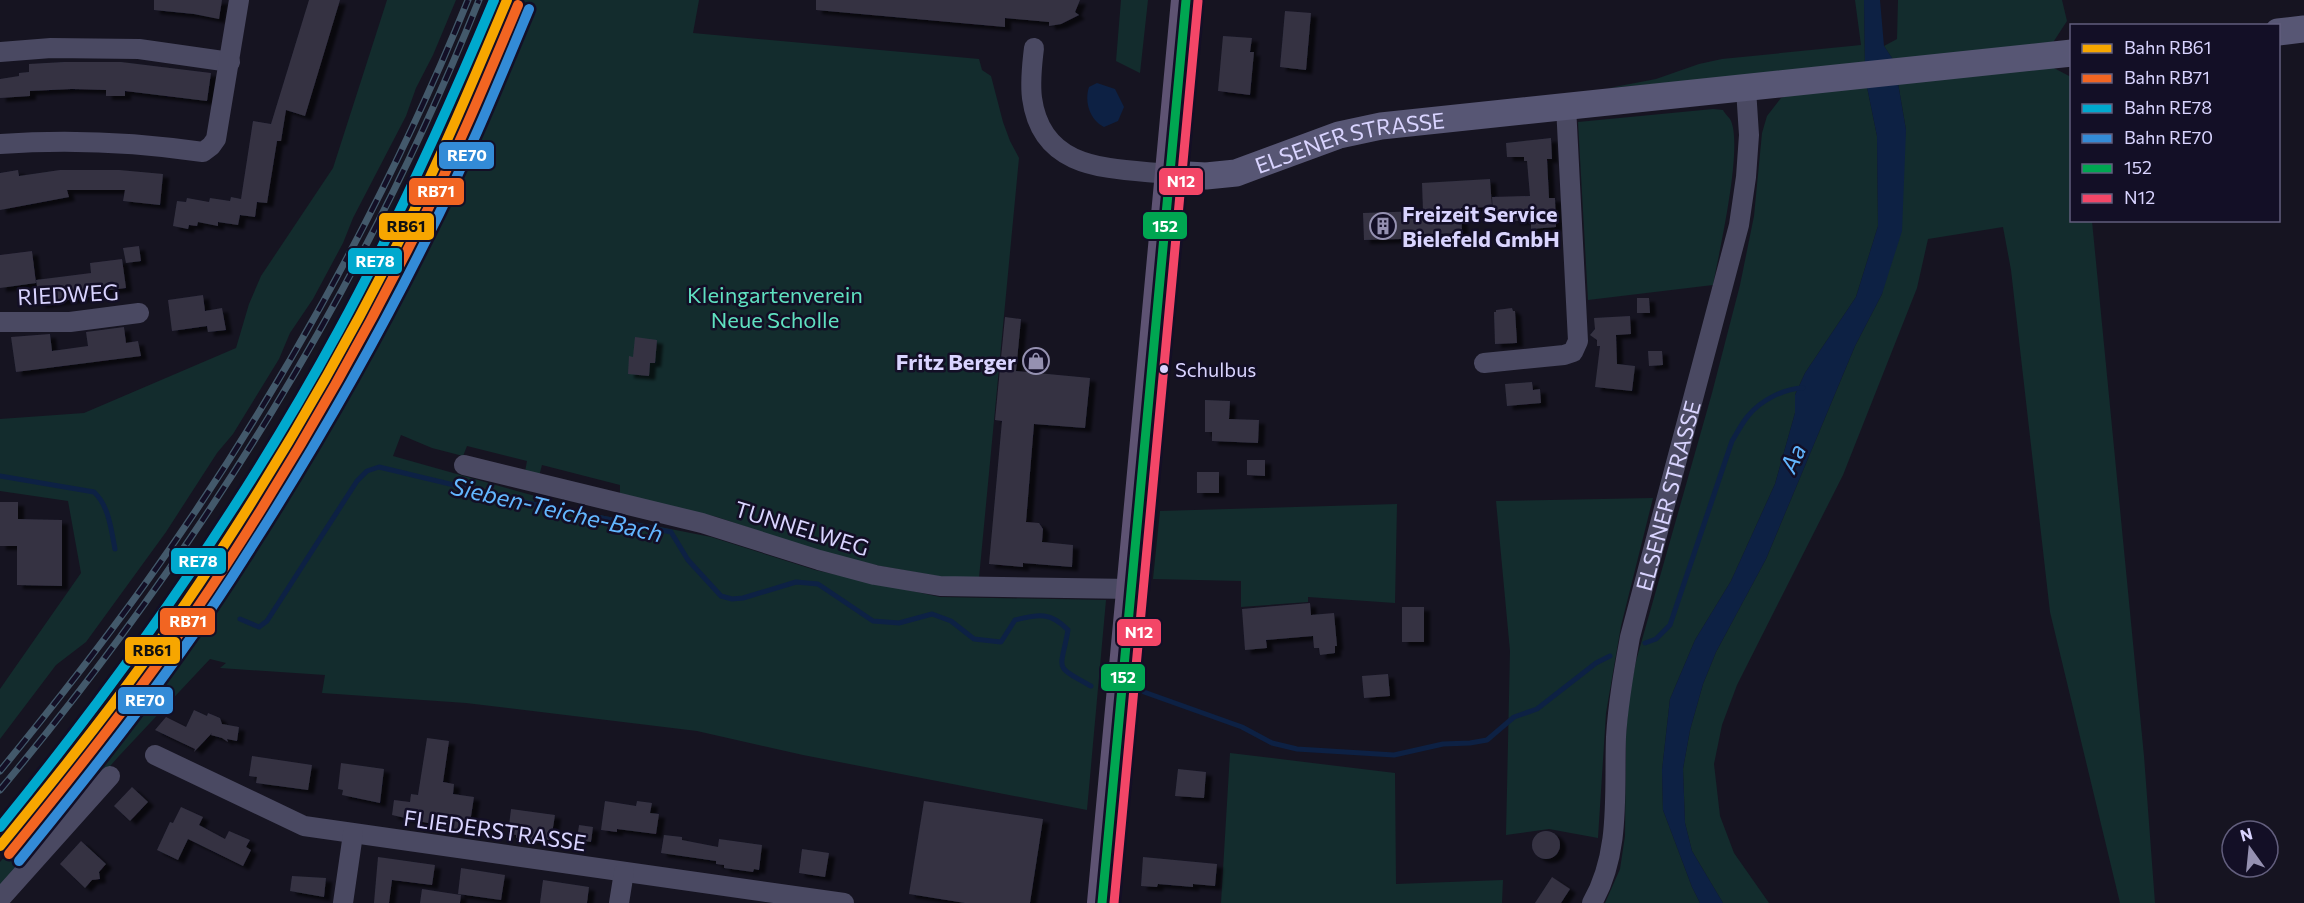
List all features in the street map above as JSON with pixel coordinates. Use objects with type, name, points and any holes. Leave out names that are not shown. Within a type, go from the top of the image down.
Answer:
[{"type":"main road","points":[[1102,903],[1186,0]]},
{"type":"main road","points":[[2280,32],[2304,29]]},
{"type":"main road","name":"ELSENER STRASSE","points":[[1169,174],[1206,176],[1236,173],[1357,130],[2070,53]]},
{"type":"street","points":[[0,144],[128,142],[203,152],[216,139],[239,0]]},
{"type":"street","points":[[0,52],[51,48],[140,49],[230,62]]},
{"type":"street","points":[[1034,48],[1032,97],[1036,119],[1046,139],[1064,154],[1083,162],[1112,168],[1169,174]]},
{"type":"street","name":"ELSENER STRASSE","points":[[1592,903],[1601,888],[1611,858],[1619,695],[1630,637],[1739,225],[1749,135],[1746,89]]},
{"type":"street","points":[[1484,363],[1564,355],[1574,352],[1578,341],[1566,106]]},
{"type":"street","name":"RIEDWEG","points":[[0,321],[70,322],[139,313]]},
{"type":"street","name":"TUNNELWEG","points":[[464,465],[702,523],[875,575],[940,586],[1132,589]]},
{"type":"street","name":"FLIEDERSTRASSE","points":[[155,755],[304,826],[844,903]]},
{"type":"street","points":[[0,899],[110,776]]},
{"type":"street","points":[[343,903],[353,834]]},
{"type":"street","points":[[620,903],[624,872]]},
{"type":"green space","points":[[387,0],[456,0],[433,55],[416,88],[406,116],[353,218],[343,243],[313,299],[290,333],[279,359],[233,434],[217,453],[166,532],[86,642],[56,665],[0,739],[0,689],[81,573],[68,501],[0,491],[0,419],[84,413],[236,348],[249,304],[261,276],[333,168]]},
{"type":"green space","name":"Kleingartenverein Neue Scholle","points":[[517,0],[699,0],[693,33],[979,59],[982,70],[991,76],[1003,122],[1019,158],[979,578],[943,577],[880,566],[821,552],[717,517],[620,494],[620,485],[542,465],[539,476],[525,472],[527,461],[467,446],[463,456],[432,448],[401,435],[393,456],[535,496],[534,502],[711,537],[815,570],[940,597],[1106,600],[1087,810],[803,755],[697,731],[466,703],[322,693],[325,675],[220,668],[226,663],[210,659],[119,756],[0,891],[0,862],[13,847],[34,830],[54,798],[94,746],[122,718],[133,695],[172,641],[191,621],[212,590],[221,568],[251,522],[270,501],[285,467],[346,365],[434,198],[473,111]]},
{"type":"green space","points":[[1121,0],[1148,0],[1140,73],[1116,61]]},
{"type":"green space","points":[[1855,0],[1864,0],[1865,65],[1609,88],[1656,79],[1699,64],[1722,59],[1861,45]]},
{"type":"green space","points":[[1898,0],[2062,0],[2067,21],[2052,44],[1894,61],[1884,46],[1897,39]]},
{"type":"green space","points":[[2052,67],[2070,76],[2070,222],[2092,222],[2144,756],[2155,903],[2120,903],[2050,612],[2011,270],[2003,227],[1928,239],[1917,288],[1843,475],[1737,685],[1722,725],[1714,764],[1720,816],[1734,853],[1769,903],[1723,903],[1692,851],[1685,823],[1683,769],[1690,730],[1703,684],[1716,652],[1766,559],[1855,346],[1882,294],[1906,130],[1898,83]]},
{"type":"green space","points":[[1867,87],[1877,136],[1878,226],[1856,297],[1805,373],[1795,395],[1795,413],[1775,484],[1731,581],[1695,640],[1670,699],[1662,770],[1663,810],[1700,903],[1605,903],[1620,869],[1625,836],[1626,735],[1629,696],[1636,661],[1712,393],[1740,285],[1754,216],[1762,133],[1767,116],[1781,98],[1798,92]]},
{"type":"green space","points":[[1713,109],[1723,110],[1730,120],[1734,135],[1734,154],[1729,202],[1713,285],[1588,300],[1578,122]]},
{"type":"green space","points":[[1653,498],[1621,626],[1606,713],[1598,838],[1549,829],[1506,835],[1510,651],[1496,501]]},
{"type":"green space","points":[[1397,504],[1395,603],[1308,597],[1308,602],[1241,607],[1241,581],[1153,579],[1160,511]]},
{"type":"green space","points":[[1230,753],[1395,773],[1396,884],[1503,880],[1502,903],[1221,903]]},
{"type":"water","points":[[1864,0],[1880,0],[1884,46],[1894,61],[1865,65]]},
{"type":"water","points":[[1097,83],[1115,89],[1124,107],[1118,121],[1104,127],[1095,120],[1089,110],[1087,99],[1089,87]]},
{"type":"water","name":"Aa","points":[[1898,83],[1906,130],[1902,231],[1882,294],[1855,346],[1766,559],[1716,652],[1703,684],[1690,730],[1683,769],[1685,823],[1692,851],[1723,903],[1700,903],[1663,810],[1662,770],[1670,699],[1695,640],[1731,581],[1775,484],[1795,413],[1795,395],[1805,373],[1856,297],[1878,226],[1877,136],[1867,87]]},
{"type":"building","points":[[154,0],[222,0],[219,19],[154,10]]},
{"type":"building","points":[[309,0],[340,0],[305,116],[286,110],[281,141],[277,141],[267,203],[257,202],[255,217],[240,215],[238,225],[218,222],[218,226],[198,222],[197,226],[189,225],[188,229],[173,226],[177,201],[186,202],[187,198],[209,202],[210,198],[230,201],[231,197],[241,199],[253,121],[271,124]]},
{"type":"building","points":[[816,0],[1080,0],[1075,12],[1079,15],[1061,24],[1049,26],[1049,22],[1005,18],[1005,27],[816,10]]},
{"type":"building","points":[[1285,11],[1311,13],[1306,70],[1280,67]]},
{"type":"building","points":[[1223,36],[1252,38],[1250,52],[1254,52],[1250,95],[1218,91]]},
{"type":"building","points":[[121,62],[211,73],[207,101],[125,91],[125,96],[106,96],[106,90],[72,89],[30,91],[30,96],[0,98],[0,79],[29,72],[29,64]]},
{"type":"building","points":[[1551,138],[1552,159],[1547,159],[1549,198],[1555,198],[1556,227],[1531,229],[1531,220],[1514,221],[1513,213],[1493,214],[1492,197],[1530,196],[1527,161],[1524,161],[1524,157],[1507,157],[1506,143]]},
{"type":"building","points":[[18,170],[19,176],[60,170],[119,170],[163,174],[160,205],[123,201],[125,190],[67,190],[69,197],[0,210],[0,173]]},
{"type":"building","points":[[1490,179],[1492,207],[1461,208],[1462,233],[1402,235],[1402,239],[1364,240],[1363,213],[1423,211],[1422,183]]},
{"type":"building","points":[[139,246],[141,261],[126,263],[123,248]]},
{"type":"building","points":[[32,251],[36,283],[0,288],[0,255]]},
{"type":"building","points":[[122,259],[126,288],[93,292],[94,296],[40,304],[36,280],[91,273],[90,263]]},
{"type":"building","points":[[203,295],[205,311],[222,308],[226,330],[208,332],[207,326],[172,331],[168,300]]},
{"type":"building","points":[[1637,298],[1649,298],[1650,313],[1637,313]]},
{"type":"building","points":[[1512,308],[1515,311],[1517,343],[1495,344],[1494,312]]},
{"type":"building","points":[[1630,316],[1631,334],[1616,335],[1617,364],[1635,366],[1632,391],[1595,387],[1600,346],[1597,346],[1597,340],[1590,335],[1595,329],[1594,318]]},
{"type":"building","points":[[1005,317],[1021,319],[1016,371],[1090,378],[1085,428],[1034,424],[1026,522],[1039,523],[1043,529],[1042,542],[1073,545],[1072,567],[1023,563],[1023,567],[989,564],[1002,421],[995,420]]},
{"type":"building","points":[[124,327],[126,343],[138,341],[141,356],[16,372],[11,337],[50,334],[52,351],[88,346],[86,332]]},
{"type":"building","points":[[635,337],[657,340],[655,363],[650,363],[649,376],[628,374],[629,356],[633,357]]},
{"type":"building","points":[[1648,351],[1662,351],[1663,365],[1649,366]]},
{"type":"building","points":[[1532,382],[1533,390],[1540,389],[1541,403],[1507,406],[1505,384]]},
{"type":"building","points":[[1205,400],[1230,401],[1229,419],[1259,420],[1258,443],[1212,441],[1212,432],[1205,432]]},
{"type":"building","points":[[1247,460],[1265,460],[1265,476],[1247,475]]},
{"type":"building","points":[[1197,472],[1219,472],[1219,493],[1197,493]]},
{"type":"building","points":[[0,502],[18,502],[18,519],[62,520],[62,586],[17,585],[17,546],[0,546]]},
{"type":"building","points":[[1310,603],[1311,615],[1334,613],[1337,646],[1335,646],[1335,653],[1320,655],[1319,648],[1314,648],[1313,636],[1266,640],[1267,648],[1245,650],[1242,609]]},
{"type":"building","points":[[1402,607],[1424,607],[1424,642],[1402,642]]},
{"type":"building","points":[[1388,674],[1390,696],[1364,698],[1362,676]]},
{"type":"building","points":[[194,710],[207,716],[208,713],[220,718],[222,724],[239,727],[237,741],[227,739],[228,742],[211,735],[212,733],[194,752],[195,749],[155,730],[166,717],[186,727]]},
{"type":"building","points":[[427,738],[449,741],[443,782],[454,784],[453,794],[474,797],[469,829],[462,828],[462,831],[432,826],[432,824],[392,815],[394,800],[410,802],[411,794],[418,795]]},
{"type":"building","points":[[252,756],[312,765],[308,790],[256,783],[257,777],[249,776]]},
{"type":"building","points":[[341,763],[384,769],[380,803],[342,795],[343,790],[338,789]]},
{"type":"building","points":[[1178,769],[1206,772],[1204,798],[1175,796]]},
{"type":"building","points":[[132,787],[148,802],[130,821],[114,806]]},
{"type":"building","points":[[605,801],[636,806],[637,801],[652,803],[650,813],[659,814],[656,834],[617,829],[617,832],[601,830]]},
{"type":"building","points":[[924,801],[1043,819],[1030,903],[965,903],[909,894]]},
{"type":"building","points":[[181,807],[203,817],[199,825],[225,839],[229,831],[250,840],[246,847],[251,850],[243,866],[188,839],[178,860],[157,850],[170,822],[173,823]]},
{"type":"building","points":[[511,809],[555,815],[551,840],[543,839],[542,842],[516,838],[516,835],[508,834]]},
{"type":"building","points":[[579,825],[593,827],[591,842],[577,840]]},
{"type":"building","points":[[1546,831],[1556,835],[1560,845],[1556,855],[1546,859],[1536,855],[1532,845],[1536,835]]},
{"type":"building","points":[[664,835],[682,837],[682,840],[718,847],[719,839],[762,845],[759,870],[754,869],[753,872],[724,868],[724,865],[716,864],[716,861],[661,853]]},
{"type":"building","points":[[81,841],[106,864],[99,872],[100,879],[92,880],[85,888],[60,864]]},
{"type":"building","points":[[802,849],[829,853],[825,877],[799,873]]},
{"type":"building","points":[[378,857],[435,865],[432,885],[392,880],[389,903],[374,903]]},
{"type":"building","points":[[1143,857],[1217,864],[1215,886],[1158,884],[1157,887],[1141,886]]},
{"type":"building","points":[[461,868],[505,875],[501,900],[458,894]]},
{"type":"building","points":[[292,876],[326,878],[324,897],[290,891]]},
{"type":"building","points":[[1552,877],[1570,889],[1561,903],[1535,903]]},
{"type":"building","points":[[543,880],[589,887],[587,903],[540,903]]},
{"type":"building","points":[[422,889],[461,895],[460,903],[420,903]]},
{"type":"waterway","name":"Sieben-Teiche-Bach","points":[[1645,643],[1656,639],[1670,625],[1732,441],[1753,410],[1766,400],[1780,393],[1803,388]]},
{"type":"waterway","name":"Sieben-Teiche-Bach","points":[[240,619],[259,627],[267,621],[357,481],[367,471],[379,467],[533,504],[671,532],[688,560],[721,596],[732,599],[743,598],[796,582],[818,584],[873,621],[899,623],[932,614],[951,621],[974,639],[1001,642],[1015,620],[1031,616],[1050,617],[1068,630],[1062,666],[1070,674],[1091,686]]},
{"type":"waterway","name":"Sieben-Teiche-Bach","points":[[0,476],[94,492],[106,511],[115,549]]},
{"type":"waterway","name":"Sieben-Teiche-Bach","points":[[1144,692],[1242,727],[1272,743],[1297,749],[1394,755],[1443,744],[1487,740],[1514,717],[1537,709],[1596,663],[1610,656]]},
{"type":"railway","points":[[0,771],[110,632],[238,446],[281,375],[363,227],[401,152],[468,0]]},
{"type":"railway","points":[[0,790],[73,700],[142,607],[208,512],[271,414],[329,314],[383,211],[434,107],[479,0]]},
{"type":"rail line","name":"RE78","points":[[0,827],[138,648],[223,524],[302,396],[339,330],[401,208],[494,0]]},
{"type":"rail line","name":"RB61","points":[[0,846],[88,737],[171,625],[248,508],[296,429],[364,309],[406,227],[446,143],[507,0]]},
{"type":"rail line","name":"RB71","points":[[9,854],[97,744],[181,632],[282,475],[352,355],[416,233],[457,148],[518,5]]},
{"type":"rail line","name":"RE70","points":[[19,861],[107,751],[191,638],[243,560],[316,442],[384,321],[441,210],[529,9]]},
{"type":"transit line","name":"152","points":[[1102,903],[1186,0]]},
{"type":"transit line","name":"N12","points":[[1114,903],[1198,1]]},
{"type":"place","name":"Freizeit Service Bielefeld GmbH","points":[[1383,226]]},
{"type":"place","name":"Fritz Berger","points":[[1036,361]]},
{"type":"place","name":"Schulbus","points":[[1164,369]]}]
